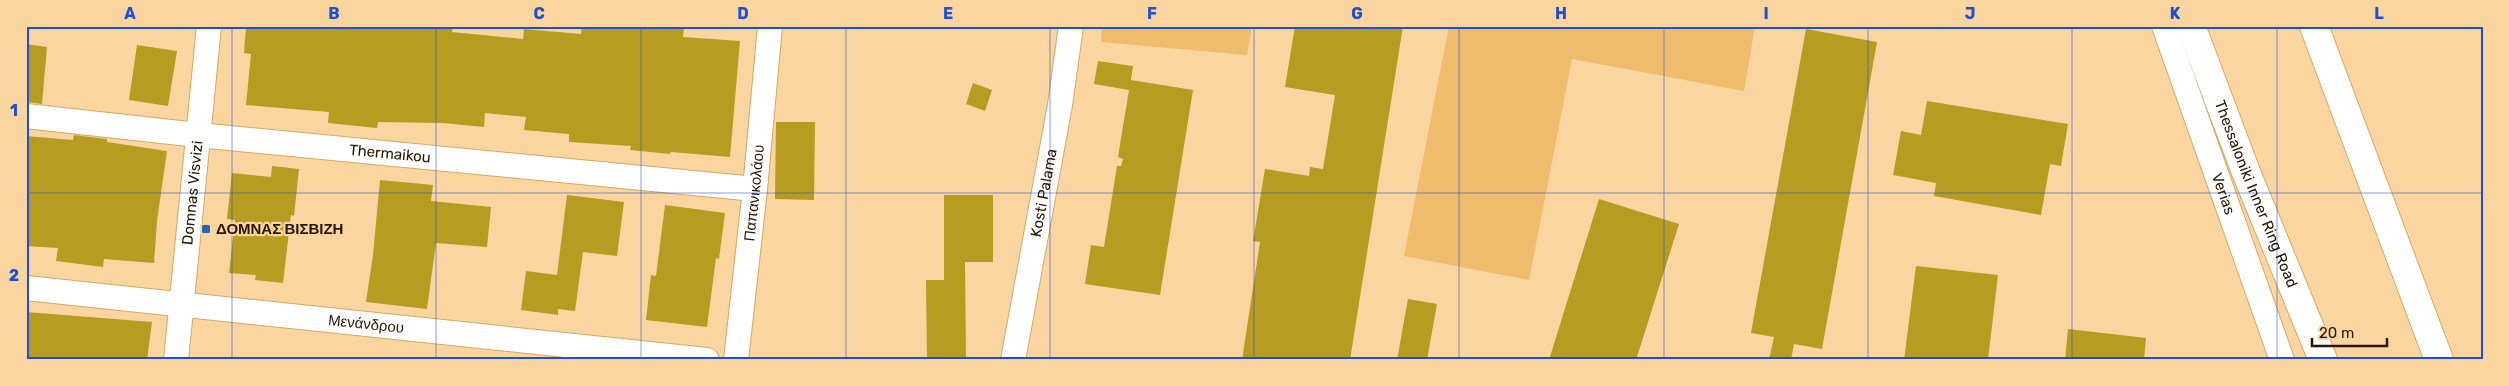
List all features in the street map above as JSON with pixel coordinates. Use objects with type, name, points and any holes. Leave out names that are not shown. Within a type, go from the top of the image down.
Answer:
[{"type":"highway","name":"Thessaloniki Inner Ring Road","points":[[2191,26],[2246,172],[2323,360]]},
{"type":"highway","points":[[2314,26],[2439,360]]},
{"type":"street","name":"Domnas Visvizi","points":[[176,360],[209,26]]},
{"type":"street","name":"Παπανικολάου","points":[[736,360],[755,189],[770,26]]},
{"type":"street","name":"Kosti Palama","points":[[1013,360],[1060,105],[1071,26]]},
{"type":"street","name":"Verias","points":[[2164,26],[2282,360]]},
{"type":"street","name":"Thermaikou","points":[[26,116],[198,135],[755,189]]},
{"type":"street","name":"Μενάνδρου","points":[[26,288],[707,360]]},
{"type":"shaded area","points":[[1102,26],[1252,26],[1247,55],[1101,42]]},
{"type":"shaded area","points":[[1449,26],[1755,26],[1744,91],[1572,59],[1529,280],[1404,256]]},
{"type":"building","points":[[246,26],[453,26],[452,32],[523,39],[524,29],[581,34],[582,26],[669,26],[684,28],[683,37],[740,41],[730,157],[671,152],[670,154],[630,150],[631,146],[569,142],[569,134],[524,130],[526,117],[485,113],[484,127],[443,123],[378,122],[377,128],[328,123],[329,112],[246,105],[251,54],[244,53]]},
{"type":"building","points":[[1295,26],[1403,26],[1350,360],[1242,360],[1260,242],[1253,241],[1265,169],[1309,176],[1310,167],[1323,169],[1335,95],[1285,87]]},
{"type":"building","points":[[1806,29],[1877,42],[1822,349],[1794,344],[1791,360],[1769,360],[1774,337],[1751,333]]},
{"type":"building","points":[[26,44],[47,47],[42,104],[26,102]]},
{"type":"building","points":[[137,45],[177,51],[168,106],[129,100]]},
{"type":"building","points":[[1098,61],[1133,66],[1130,86],[1131,80],[1193,90],[1160,295],[1085,284],[1091,245],[1104,247],[1117,166],[1121,166],[1123,159],[1118,157],[1129,90],[1094,84]]},
{"type":"building","points":[[973,83],[992,90],[985,111],[966,104]]},
{"type":"building","points":[[1927,101],[2068,124],[2061,166],[2050,164],[2041,215],[1934,196],[1936,183],[1893,175],[1901,131],[1921,135]]},
{"type":"building","points":[[776,122],[815,122],[814,200],[775,199]]},
{"type":"building","points":[[74,135],[107,139],[107,142],[167,151],[157,221],[154,263],[104,259],[103,267],[56,261],[58,248],[26,246],[26,136],[73,140]]},
{"type":"building","points":[[272,166],[299,169],[294,216],[291,215],[283,283],[255,280],[256,275],[229,273],[235,220],[227,219],[232,173],[271,177]]},
{"type":"building","points":[[380,180],[433,185],[431,201],[491,207],[487,247],[436,243],[427,309],[366,302],[373,255]]},
{"type":"building","points":[[567,195],[624,202],[617,256],[583,252],[575,311],[558,309],[558,315],[521,310],[526,271],[557,275]]},
{"type":"building","points":[[944,195],[993,195],[993,262],[965,262],[966,360],[927,360],[926,280],[944,280]]},
{"type":"building","points":[[1599,199],[1679,224],[1636,360],[1549,360]]},
{"type":"building","points":[[665,205],[725,213],[719,259],[716,258],[707,327],[646,320],[651,275],[656,276]]},
{"type":"building","points":[[1916,266],[1998,275],[1988,360],[1904,360]]},
{"type":"building","points":[[1408,299],[1437,304],[1427,360],[1397,360]]},
{"type":"building","points":[[26,312],[152,322],[147,360],[45,360],[26,357]]},
{"type":"building","points":[[2068,329],[2146,338],[2144,360],[2065,360]]},
{"type":"place","name":"ΔΟΜΝΑΣ ΒΙΣΒΙΖΗ","points":[[206,229]]}]
